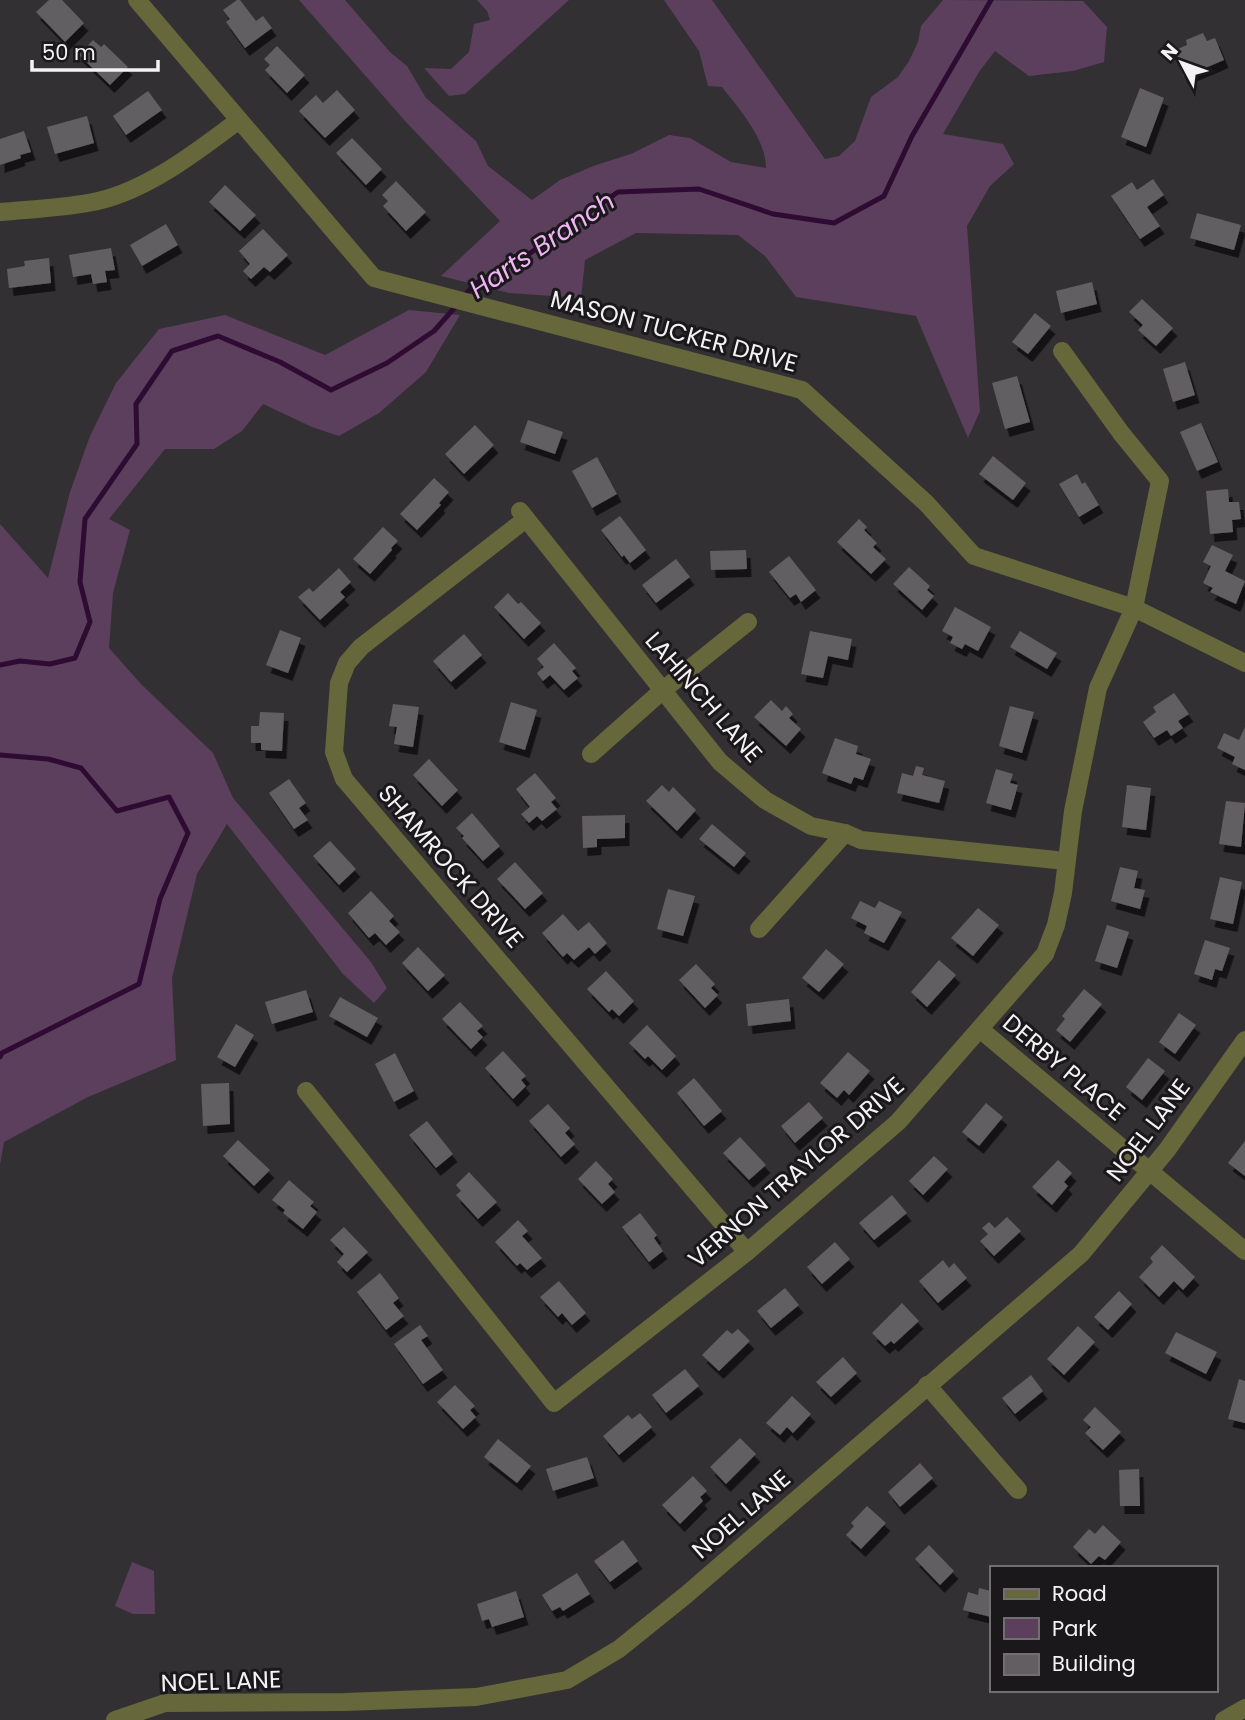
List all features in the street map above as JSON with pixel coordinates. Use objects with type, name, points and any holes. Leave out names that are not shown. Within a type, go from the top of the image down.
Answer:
[{"type":"street","name":"MASON TUCKER DRIVE","points":[[136,0],[374,278],[802,390],[927,504],[974,556],[1134,608],[1245,663]]},
{"type":"street","points":[[0,212],[98,201],[151,180],[196,153],[239,120]]},
{"type":"street","name":"VERNON TRAYLOR DRIVE","points":[[306,1091],[554,1403],[747,1252],[898,1122],[1045,954],[1056,925],[1063,893],[1073,811],[1098,688],[1134,608],[1160,481],[1121,433],[1062,351]]},
{"type":"street","name":"LAHINCH LANE","points":[[523,515],[720,761],[765,800],[811,826],[845,833],[861,841],[1066,861]]},
{"type":"street","name":"SHAMROCK DRIVE","points":[[523,515],[361,647],[347,663],[339,683],[334,751],[344,779],[747,1252]]},
{"type":"street","points":[[591,754],[663,690],[748,622]]},
{"type":"street","points":[[759,929],[845,833]]},
{"type":"street","name":"DERBY PLACE","points":[[981,1030],[1245,1251]]},
{"type":"street","name":"NOEL LANE","points":[[115,1720],[165,1703],[276,1711],[476,1697],[576,1675],[619,1649],[687,1595],[1081,1254],[1150,1170],[1245,1040]]},
{"type":"street","points":[[927,1385],[1018,1490]]},
{"type":"street","points":[[1224,1720],[1245,1708]]},
{"type":"green space","points":[[299,0],[345,0],[390,52],[407,66],[426,98],[476,141],[488,166],[532,200],[560,180],[631,154],[669,135],[690,138],[731,162],[766,168],[762,146],[751,125],[722,87],[708,86],[699,51],[664,0],[712,0],[825,159],[839,156],[855,141],[871,97],[898,77],[918,42],[921,26],[943,0],[1083,1],[1107,27],[1104,62],[1073,71],[1029,76],[995,51],[979,72],[943,134],[1003,144],[1014,164],[990,186],[967,226],[980,411],[968,438],[916,316],[796,297],[765,256],[738,235],[636,233],[585,260],[581,298],[509,293],[441,276],[500,221],[406,122]]},
{"type":"green space","points":[[477,0],[569,0],[465,94],[449,96],[424,68],[451,69],[469,52],[474,24],[490,20],[487,11]]},
{"type":"green space","points":[[409,310],[460,315],[426,372],[379,413],[339,436],[312,427],[263,404],[242,431],[214,449],[165,449],[109,519],[130,530],[113,593],[109,648],[141,684],[213,753],[233,798],[371,962],[387,988],[374,1003],[343,974],[227,824],[197,874],[172,978],[176,1060],[88,1097],[4,1142],[0,1165],[0,524],[48,578],[70,492],[90,436],[116,383],[159,329],[225,315],[325,355]]},
{"type":"green space","points":[[132,1562],[154,1571],[155,1614],[133,1614],[115,1606]]},
{"type":"building","points":[[49,0],[62,0],[84,23],[65,42],[36,12]]},
{"type":"building","points":[[240,0],[256,21],[263,16],[272,28],[245,48],[226,22],[230,19],[223,10]]},
{"type":"building","points":[[1203,33],[1207,41],[1215,38],[1224,60],[1184,77],[1173,51],[1187,45],[1186,40]]},
{"type":"building","points":[[93,40],[101,47],[104,44],[128,67],[110,85],[79,55]]},
{"type":"building","points":[[277,46],[305,75],[287,93],[265,70],[270,65],[264,59]]},
{"type":"building","points":[[1140,88],[1164,98],[1146,147],[1121,137]]},
{"type":"building","points":[[337,90],[355,110],[325,138],[299,111],[316,95],[323,103]]},
{"type":"building","points":[[148,91],[162,110],[126,135],[113,116]]},
{"type":"building","points":[[87,116],[94,143],[55,154],[47,127]]},
{"type":"building","points":[[24,131],[31,152],[0,165],[0,139]]},
{"type":"building","points":[[352,138],[382,169],[366,185],[336,153]]},
{"type":"building","points":[[1153,179],[1164,195],[1147,207],[1160,226],[1140,239],[1111,196],[1132,182],[1137,190]]},
{"type":"building","points":[[396,181],[426,212],[406,231],[383,206],[388,201],[382,195]]},
{"type":"building","points":[[225,185],[256,215],[240,231],[209,202]]},
{"type":"building","points":[[1197,213],[1241,225],[1234,250],[1190,238]]},
{"type":"building","points":[[166,224],[178,245],[142,266],[130,245]]},
{"type":"building","points":[[263,229],[288,255],[270,272],[264,267],[251,279],[243,271],[250,264],[239,251]]},
{"type":"building","points":[[111,248],[115,270],[105,271],[107,282],[93,284],[91,274],[73,277],[69,255]]},
{"type":"building","points":[[49,258],[51,283],[9,288],[7,269],[25,266],[24,261]]},
{"type":"building","points":[[1092,282],[1097,304],[1061,313],[1056,291]]},
{"type":"building","points":[[1142,299],[1173,328],[1156,346],[1138,330],[1143,325],[1129,312]]},
{"type":"building","points":[[1035,313],[1051,326],[1028,354],[1012,342]]},
{"type":"building","points":[[1185,362],[1195,395],[1173,402],[1163,369]]},
{"type":"building","points":[[1017,376],[1030,422],[1005,429],[992,383]]},
{"type":"building","points":[[528,420],[563,432],[555,454],[520,442]]},
{"type":"building","points":[[1201,423],[1218,462],[1197,471],[1180,432]]},
{"type":"building","points":[[475,425],[494,445],[464,474],[445,454]]},
{"type":"building","points":[[993,456],[1026,483],[1013,500],[979,474]]},
{"type":"building","points":[[597,457],[617,494],[592,508],[572,471]]},
{"type":"building","points":[[1077,474],[1099,505],[1079,517],[1059,484]]},
{"type":"building","points":[[434,478],[449,492],[439,503],[441,505],[417,530],[400,514]]},
{"type":"building","points":[[1228,489],[1229,502],[1239,502],[1241,519],[1232,520],[1233,532],[1210,534],[1206,491]]},
{"type":"building","points":[[620,516],[646,550],[630,563],[601,530]]},
{"type":"building","points":[[859,519],[867,527],[864,530],[877,543],[873,547],[886,559],[871,574],[837,542]]},
{"type":"building","points":[[383,527],[398,541],[370,574],[353,559]]},
{"type":"building","points":[[1212,545],[1233,555],[1225,571],[1245,581],[1236,604],[1210,592],[1213,588],[1203,583],[1211,566],[1203,562]]},
{"type":"building","points":[[746,550],[747,569],[711,570],[710,551]]},
{"type":"building","points":[[789,556],[816,590],[801,602],[796,594],[790,598],[769,572]]},
{"type":"building","points":[[676,559],[690,577],[656,603],[642,585]]},
{"type":"building","points":[[909,567],[930,586],[927,590],[934,596],[922,610],[893,584]]},
{"type":"building","points":[[339,568],[351,582],[340,592],[345,597],[320,620],[298,597],[309,588],[313,592]]},
{"type":"building","points":[[508,593],[541,623],[524,639],[494,607]]},
{"type":"building","points":[[955,607],[991,627],[978,651],[965,644],[962,649],[950,643],[953,637],[942,631]]},
{"type":"building","points":[[280,630],[301,638],[288,673],[266,665]]},
{"type":"building","points":[[810,631],[852,639],[848,660],[828,656],[823,678],[801,674]]},
{"type":"building","points":[[1020,631],[1057,653],[1047,669],[1010,647]]},
{"type":"building","points":[[464,634],[482,655],[451,682],[433,661]]},
{"type":"building","points":[[554,643],[576,668],[572,671],[578,678],[564,690],[550,675],[543,681],[537,673],[544,667],[537,659]]},
{"type":"building","points":[[1174,693],[1189,714],[1178,721],[1183,728],[1171,736],[1167,730],[1154,738],[1143,722],[1156,712],[1153,707]]},
{"type":"building","points":[[771,700],[782,711],[786,706],[793,714],[789,718],[801,729],[786,746],[754,717]]},
{"type":"building","points":[[511,702],[537,710],[525,750],[499,742]]},
{"type":"building","points":[[393,704],[419,707],[413,747],[394,744],[397,727],[389,726]]},
{"type":"building","points":[[1010,706],[1034,712],[1022,753],[999,746]]},
{"type":"building","points":[[260,712],[284,713],[282,751],[261,750],[261,743],[251,743],[251,726],[259,726]]},
{"type":"building","points":[[1245,727],[1245,770],[1232,764],[1235,757],[1217,748],[1224,733],[1239,740]]},
{"type":"building","points":[[835,738],[858,746],[856,754],[871,759],[863,780],[854,777],[851,784],[822,773]]},
{"type":"building","points":[[429,759],[458,790],[442,806],[413,775]]},
{"type":"building","points":[[916,766],[924,768],[922,775],[945,781],[939,803],[897,793],[902,773],[913,776]]},
{"type":"building","points":[[996,769],[1013,774],[1010,783],[1018,785],[1011,810],[986,803]]},
{"type":"building","points":[[535,773],[556,798],[551,802],[557,809],[542,821],[537,816],[529,823],[521,814],[530,807],[516,789]]},
{"type":"building","points":[[289,779],[306,803],[299,808],[308,820],[294,829],[269,793]]},
{"type":"building","points":[[662,785],[669,792],[673,787],[696,810],[677,831],[646,801]]},
{"type":"building","points":[[1127,785],[1151,788],[1146,830],[1122,827]]},
{"type":"building","points":[[1226,801],[1245,803],[1241,847],[1219,844]]},
{"type":"building","points":[[472,813],[500,846],[483,861],[456,828]]},
{"type":"building","points":[[625,815],[625,838],[597,839],[597,847],[583,848],[582,816]]},
{"type":"building","points":[[712,824],[746,853],[734,867],[699,839]]},
{"type":"building","points":[[330,841],[356,869],[339,885],[313,856]]},
{"type":"building","points":[[515,862],[543,893],[525,909],[497,879]]},
{"type":"building","points":[[1120,867],[1138,871],[1134,888],[1145,890],[1140,909],[1111,901]]},
{"type":"building","points":[[1220,877],[1242,882],[1233,924],[1210,919]]},
{"type":"building","points":[[668,889],[695,896],[683,936],[657,929]]},
{"type":"building","points":[[371,891],[394,916],[389,921],[400,932],[386,945],[375,933],[369,938],[348,913]]},
{"type":"building","points":[[860,901],[875,908],[879,901],[902,912],[884,943],[864,933],[867,926],[851,918]]},
{"type":"building","points":[[978,908],[999,925],[973,956],[951,938]]},
{"type":"building","points":[[563,914],[578,931],[589,922],[607,943],[595,954],[589,947],[574,960],[567,953],[563,957],[542,933]]},
{"type":"building","points":[[1107,925],[1129,932],[1117,968],[1095,961]]},
{"type":"building","points":[[1205,940],[1230,948],[1222,971],[1215,969],[1212,980],[1194,974]]},
{"type":"building","points":[[418,947],[445,975],[428,991],[402,963]]},
{"type":"building","points":[[826,949],[844,964],[819,992],[802,978]]},
{"type":"building","points":[[939,960],[956,975],[927,1007],[911,992]]},
{"type":"building","points":[[696,964],[715,984],[711,988],[718,995],[705,1008],[679,980]]},
{"type":"building","points":[[606,971],[634,1001],[619,1016],[612,1009],[609,1012],[587,989]]},
{"type":"building","points":[[1084,989],[1102,1004],[1070,1042],[1056,1030],[1065,1019],[1062,1016]]},
{"type":"building","points":[[306,990],[313,1012],[272,1024],[265,1002]]},
{"type":"building","points":[[340,997],[378,1018],[367,1037],[329,1016]]},
{"type":"building","points":[[789,999],[791,1021],[748,1026],[746,1004]]},
{"type":"building","points":[[460,1002],[483,1026],[477,1031],[483,1037],[471,1049],[442,1019]]},
{"type":"building","points":[[1179,1013],[1196,1025],[1175,1054],[1159,1042]]},
{"type":"building","points":[[236,1024],[254,1035],[235,1067],[217,1057]]},
{"type":"building","points":[[647,1025],[676,1056],[662,1070],[648,1056],[645,1059],[629,1043]]},
{"type":"building","points":[[503,1051],[526,1076],[521,1080],[526,1086],[513,1099],[485,1068]]},
{"type":"building","points":[[848,1052],[870,1071],[849,1095],[844,1090],[837,1098],[820,1083]]},
{"type":"building","points":[[395,1053],[414,1091],[394,1102],[375,1064]]},
{"type":"building","points":[[1148,1058],[1165,1071],[1142,1100],[1126,1087]]},
{"type":"building","points":[[694,1078],[722,1111],[704,1126],[677,1093]]},
{"type":"building","points":[[229,1083],[230,1124],[203,1126],[201,1084]]},
{"type":"building","points":[[809,1102],[823,1118],[795,1143],[781,1126]]},
{"type":"building","points":[[986,1103],[1003,1117],[979,1146],[962,1132]]},
{"type":"building","points":[[548,1104],[570,1128],[565,1133],[575,1144],[561,1157],[529,1121]]},
{"type":"building","points":[[427,1121],[453,1154],[436,1168],[409,1135]]},
{"type":"building","points":[[740,1137],[766,1165],[749,1180],[723,1153]]},
{"type":"building","points":[[238,1140],[270,1170],[254,1186],[223,1156]]},
{"type":"building","points":[[1245,1141],[1245,1176],[1228,1163]]},
{"type":"building","points":[[934,1156],[948,1169],[923,1195],[909,1181]]},
{"type":"building","points":[[1058,1160],[1072,1173],[1064,1182],[1068,1186],[1052,1205],[1032,1187]]},
{"type":"building","points":[[596,1161],[613,1179],[608,1184],[615,1192],[602,1204],[578,1179]]},
{"type":"building","points":[[469,1172],[497,1202],[478,1219],[456,1195],[461,1191],[456,1185]]},
{"type":"building","points":[[289,1180],[314,1202],[310,1206],[317,1212],[303,1229],[272,1200]]},
{"type":"building","points":[[892,1195],[907,1213],[874,1240],[859,1223]]},
{"type":"building","points":[[640,1213],[657,1235],[654,1238],[663,1251],[649,1262],[622,1227]]},
{"type":"building","points":[[1007,1217],[1021,1231],[994,1256],[980,1241],[988,1234],[982,1228],[989,1222],[995,1228]]},
{"type":"building","points":[[518,1220],[528,1231],[522,1236],[542,1258],[527,1270],[520,1263],[517,1266],[495,1242]]},
{"type":"building","points":[[344,1227],[368,1252],[347,1272],[337,1262],[344,1254],[330,1240]]},
{"type":"building","points":[[835,1242],[850,1259],[822,1284],[807,1267]]},
{"type":"building","points":[[1162,1245],[1195,1277],[1183,1290],[1174,1281],[1159,1297],[1139,1277],[1153,1262],[1150,1258]]},
{"type":"building","points":[[943,1260],[949,1268],[954,1263],[967,1278],[938,1303],[919,1281]]},
{"type":"building","points":[[380,1273],[399,1298],[393,1303],[404,1316],[386,1330],[357,1292]]},
{"type":"building","points":[[559,1281],[586,1313],[572,1325],[562,1313],[558,1317],[540,1297]]},
{"type":"building","points":[[785,1288],[799,1305],[771,1328],[757,1311]]},
{"type":"building","points":[[1119,1291],[1132,1304],[1108,1330],[1094,1317]]},
{"type":"building","points":[[902,1303],[919,1321],[894,1344],[891,1341],[885,1346],[872,1333]]},
{"type":"building","points":[[420,1325],[428,1336],[421,1340],[443,1370],[423,1384],[394,1344]]},
{"type":"building","points":[[1078,1326],[1095,1342],[1064,1375],[1047,1359]]},
{"type":"building","points":[[738,1329],[750,1341],[719,1371],[702,1355],[727,1330],[732,1334]]},
{"type":"building","points":[[1176,1332],[1217,1352],[1206,1374],[1165,1353]]},
{"type":"building","points":[[843,1357],[857,1373],[831,1397],[816,1382]]},
{"type":"building","points":[[685,1369],[699,1386],[666,1413],[652,1395]]},
{"type":"building","points":[[1031,1375],[1043,1391],[1015,1414],[1002,1398]]},
{"type":"building","points":[[1239,1379],[1245,1381],[1245,1423],[1228,1419]]},
{"type":"building","points":[[455,1385],[475,1406],[470,1410],[476,1417],[463,1429],[437,1402]]},
{"type":"building","points":[[792,1396],[811,1414],[793,1433],[787,1427],[780,1435],[766,1423]]},
{"type":"building","points":[[1095,1407],[1121,1432],[1103,1450],[1085,1433],[1091,1427],[1083,1420]]},
{"type":"building","points":[[640,1413],[652,1427],[619,1455],[603,1436],[628,1415],[632,1419]]},
{"type":"building","points":[[740,1438],[756,1454],[726,1484],[710,1467]]},
{"type":"building","points":[[498,1439],[531,1466],[517,1483],[484,1457]]},
{"type":"building","points":[[587,1457],[594,1478],[553,1491],[546,1469]]},
{"type":"building","points":[[920,1463],[933,1478],[900,1507],[888,1492]]},
{"type":"building","points":[[1139,1469],[1140,1506],[1120,1506],[1119,1470]]},
{"type":"building","points":[[693,1476],[707,1491],[700,1497],[703,1501],[680,1524],[662,1505]]},
{"type":"building","points":[[867,1506],[886,1523],[861,1549],[846,1535],[854,1526],[851,1523]]},
{"type":"building","points":[[1103,1525],[1121,1542],[1105,1560],[1099,1556],[1091,1564],[1073,1547],[1089,1529],[1095,1534]]},
{"type":"building","points":[[623,1540],[638,1561],[610,1582],[594,1561]]},
{"type":"building","points":[[929,1545],[954,1571],[940,1585],[915,1559]]},
{"type":"building","points":[[577,1573],[590,1594],[563,1611],[560,1607],[552,1611],[542,1595]]},
{"type":"building","points":[[979,1588],[990,1591],[990,1617],[963,1610],[968,1592],[978,1595]]},
{"type":"building","points":[[516,1591],[524,1617],[492,1627],[489,1619],[482,1621],[477,1604]]},
{"type":"waterway","name":"Harts Branch","points":[[463,297],[476,283],[526,256],[618,192],[699,189],[773,214],[834,223],[884,196],[912,136],[991,0]]},
{"type":"waterway","name":"Harts Branch","points":[[0,665],[20,661],[50,664],[75,658],[90,622],[80,582],[85,519],[137,444],[136,404],[172,351],[218,336],[280,362],[331,390],[387,363],[434,331],[457,305]]},
{"type":"waterway","points":[[0,755],[48,759],[81,768],[117,811],[169,797],[188,833],[160,899],[139,984],[2,1053],[0,1057]]}]
